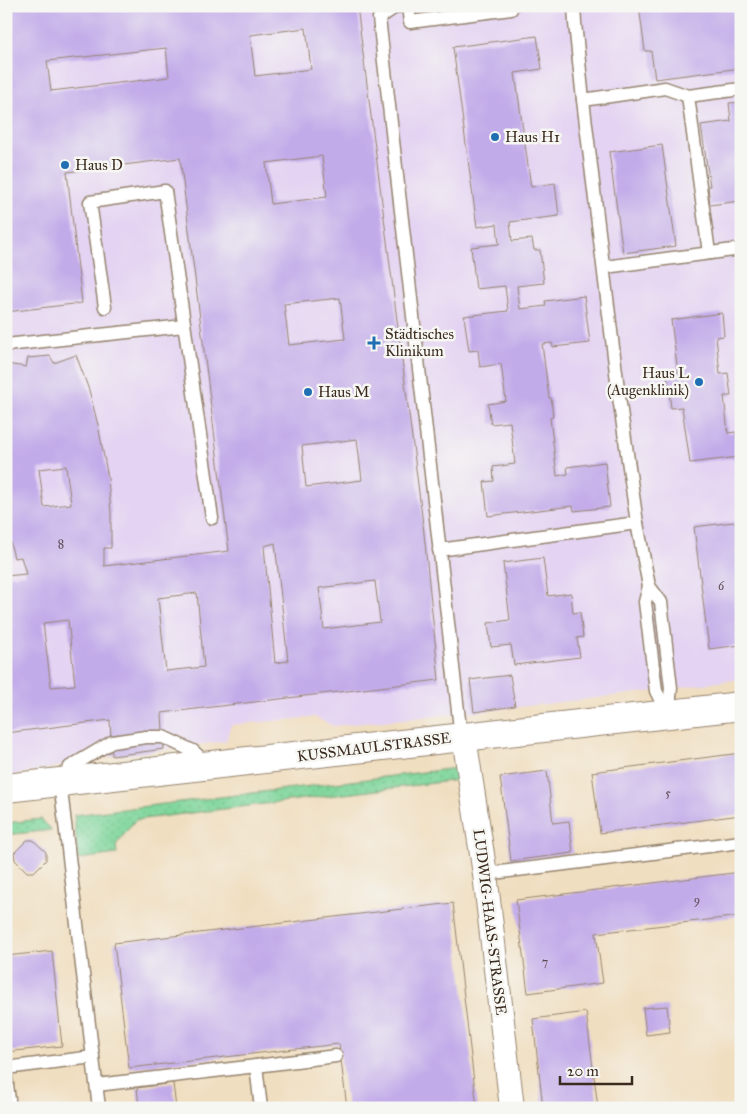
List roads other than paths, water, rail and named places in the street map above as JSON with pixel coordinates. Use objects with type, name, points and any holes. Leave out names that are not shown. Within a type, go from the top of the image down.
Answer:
[{"type":"street","name":"KUSSMAULSTRASSE","points":[[6,788],[741,706]]},
{"type":"street","name":"LUDWIG-HAAS-STRASSE","points":[[463,737],[485,874],[512,1108]]},
{"type":"lane","points":[[400,6],[395,7],[379,18],[439,550],[463,737]]},
{"type":"lane","points":[[408,6],[410,22],[511,9],[511,6]]},
{"type":"lane","points":[[574,6],[583,100],[637,522],[648,586],[661,602],[671,688],[668,715]]},
{"type":"lane","points":[[583,100],[665,88],[688,96],[741,89]]},
{"type":"lane","points":[[688,96],[709,253]]},
{"type":"lane","points":[[105,307],[90,202],[165,191],[212,518]]},
{"type":"lane","points":[[605,267],[741,249]]},
{"type":"lane","points":[[6,345],[184,326]]},
{"type":"lane","points":[[439,550],[637,522]]},
{"type":"lane","points":[[60,782],[99,1108]]},
{"type":"lane","points":[[485,874],[741,842]]},
{"type":"lane","points":[[97,1085],[336,1056]]},
{"type":"lane","points":[[6,1068],[93,1057]]},
{"type":"lane","points":[[256,1066],[261,1108]]},
{"type":"lane","points":[[6,1077],[10,1108]]},
{"type":"place","name":"Haus H1","points":[[495,137]]},
{"type":"place","name":"Haus D","points":[[65,165]]},
{"type":"place","name":"Städtisches Klinikum","points":[[374,343]]},
{"type":"place","name":"Haus L (Augenklinik)","points":[[699,382]]},
{"type":"place","name":"Haus M","points":[[308,392]]}]
